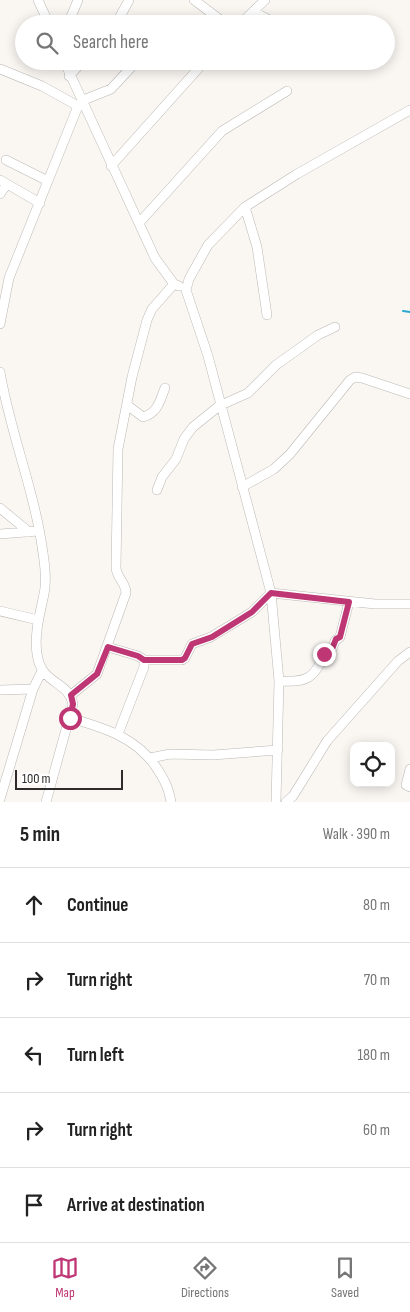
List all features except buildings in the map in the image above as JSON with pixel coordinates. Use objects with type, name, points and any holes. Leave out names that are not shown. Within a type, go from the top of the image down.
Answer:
[{"type":"street","points":[[72,15],[78,0]]},
{"type":"street","points":[[121,15],[130,0]]},
{"type":"street","points":[[194,0],[214,15]]},
{"type":"street","points":[[250,15],[266,0]]},
{"type":"street","points":[[39,1],[45,15]]},
{"type":"street","points":[[254,12],[260,15]]},
{"type":"street","points":[[0,69],[79,103]]},
{"type":"street","points":[[68,70],[79,103],[140,224],[155,258],[174,284],[186,290]]},
{"type":"street","points":[[70,76],[75,70]]},
{"type":"street","points":[[0,324],[9,278],[79,103],[111,89],[129,70]]},
{"type":"street","points":[[111,166],[197,70]]},
{"type":"street","points":[[140,224],[222,131],[287,91]]},
{"type":"street","points":[[276,802],[279,681],[271,593],[219,406],[208,356],[186,290],[189,279],[208,245],[245,207],[297,174],[410,110]]},
{"type":"street","points":[[6,160],[48,181]]},
{"type":"street","points":[[0,194],[3,182],[40,203]]},
{"type":"street","points":[[245,207],[257,247],[267,315]]},
{"type":"street","points":[[71,695],[97,674],[126,593],[126,587],[117,575],[116,568],[118,449],[147,320],[152,308],[174,284]]},
{"type":"street","points":[[157,490],[162,477],[181,450],[184,439],[193,427],[219,406],[248,393],[276,365],[318,335],[335,327]]},
{"type":"street","points":[[0,372],[34,532],[45,569],[44,592],[38,620],[37,654],[42,671],[49,680],[60,685],[71,695],[73,704],[46,802]]},
{"type":"street","points":[[242,487],[274,469],[290,454],[321,412],[355,377],[410,394]]},
{"type":"street","points":[[127,405],[143,417],[150,415],[157,409],[165,388]]},
{"type":"street","points":[[0,508],[34,532]]},
{"type":"street","points":[[0,534],[34,532]]},
{"type":"street","points":[[108,647],[138,656],[144,660],[182,660],[192,644],[212,637],[252,612],[271,593]]},
{"type":"street","points":[[271,593],[349,602],[410,604]]},
{"type":"street","points":[[279,681],[300,682],[307,679],[318,669],[325,653],[332,649],[336,639],[341,635],[349,602]]},
{"type":"street","points":[[0,611],[38,620]]},
{"type":"street","points":[[286,802],[293,796],[327,741],[398,661],[410,652]]},
{"type":"street","points":[[118,734],[144,667],[144,660]]},
{"type":"street","points":[[0,799],[33,689],[42,671]]},
{"type":"street","points":[[0,690],[33,689]]},
{"type":"street","points":[[70,718],[118,734],[150,758],[169,789],[171,802]]},
{"type":"street","points":[[150,758],[170,754],[214,755],[278,750]]},
{"type":"street","points":[[410,769],[406,781],[406,785],[410,787]]},
{"type":"waterway","points":[[403,311],[410,312]]},
{"type":"route","points":[[70,718],[73,704],[71,695],[97,674],[108,647],[138,656],[144,660],[182,660],[192,644],[196,641],[212,637],[252,612],[271,593],[349,602],[341,635],[336,639],[333,648],[324,654]]}]
